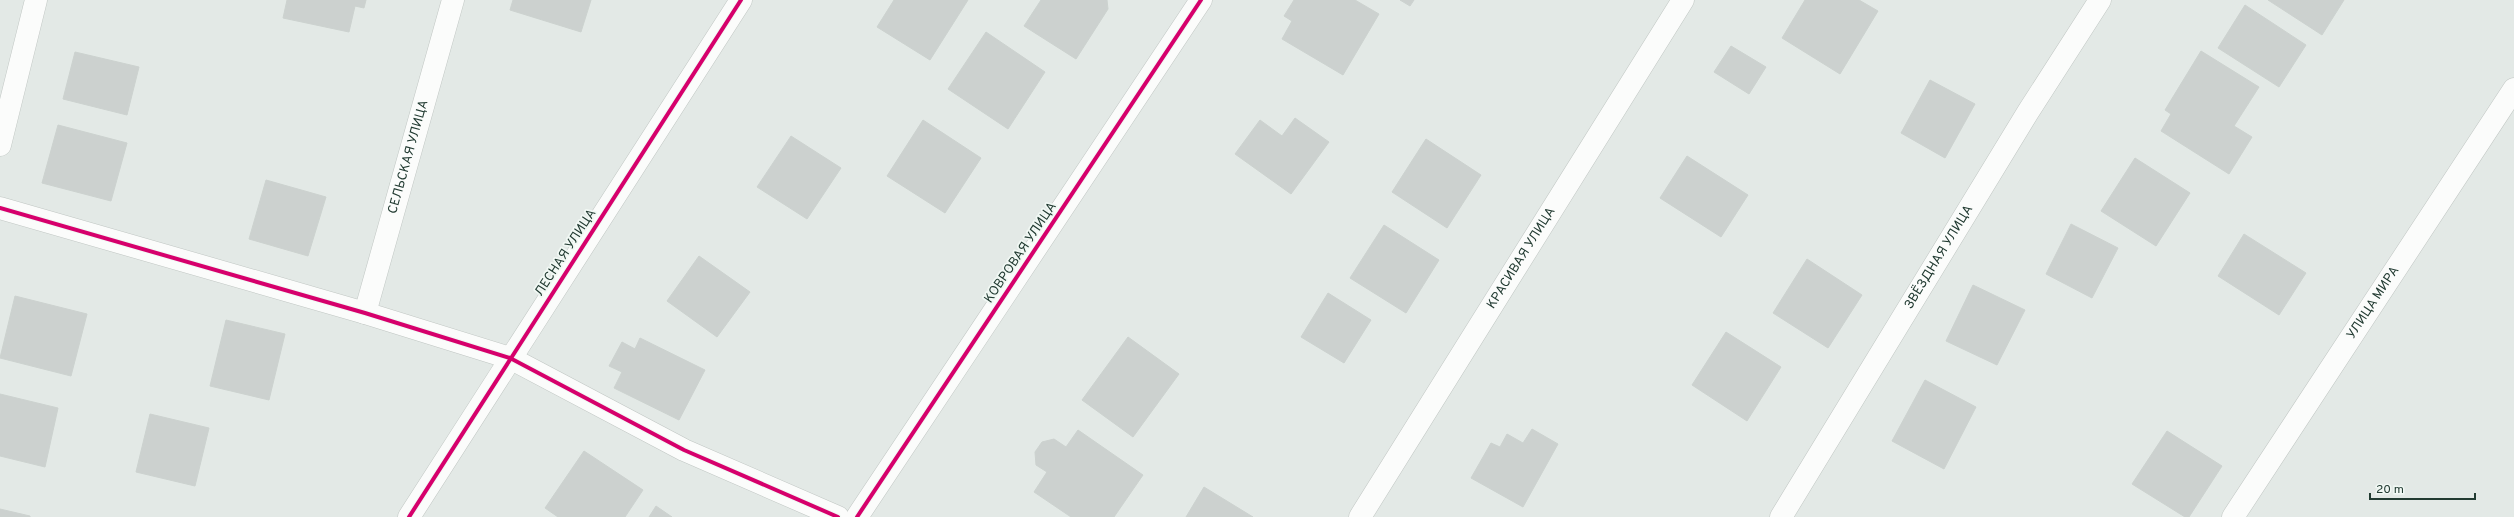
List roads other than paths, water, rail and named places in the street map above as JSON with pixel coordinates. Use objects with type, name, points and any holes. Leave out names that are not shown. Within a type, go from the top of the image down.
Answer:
[{"type":"street","points":[[0,145],[36,0]]},
{"type":"street","name":"СЕЛЬСКАЯ УЛИЦА","points":[[365,313],[453,0]]},
{"type":"street","name":"ЛЕСНАЯ УЛИЦА","points":[[409,517],[741,0]]},
{"type":"street","name":"КОВРОВАЯ УЛИЦА","points":[[857,517],[1201,0]]},
{"type":"street","name":"КРАСИВАЯ УЛИЦА","points":[[1360,517],[1683,0]]},
{"type":"street","name":"ЗВЁЗДНАЯ УЛИЦА","points":[[1781,517],[2028,112],[2100,0]]},
{"type":"street","name":"УЛИЦА МИРА","points":[[2232,517],[2514,89]]},
{"type":"street","points":[[0,208],[365,313],[510,358],[684,450],[838,517]]}]
